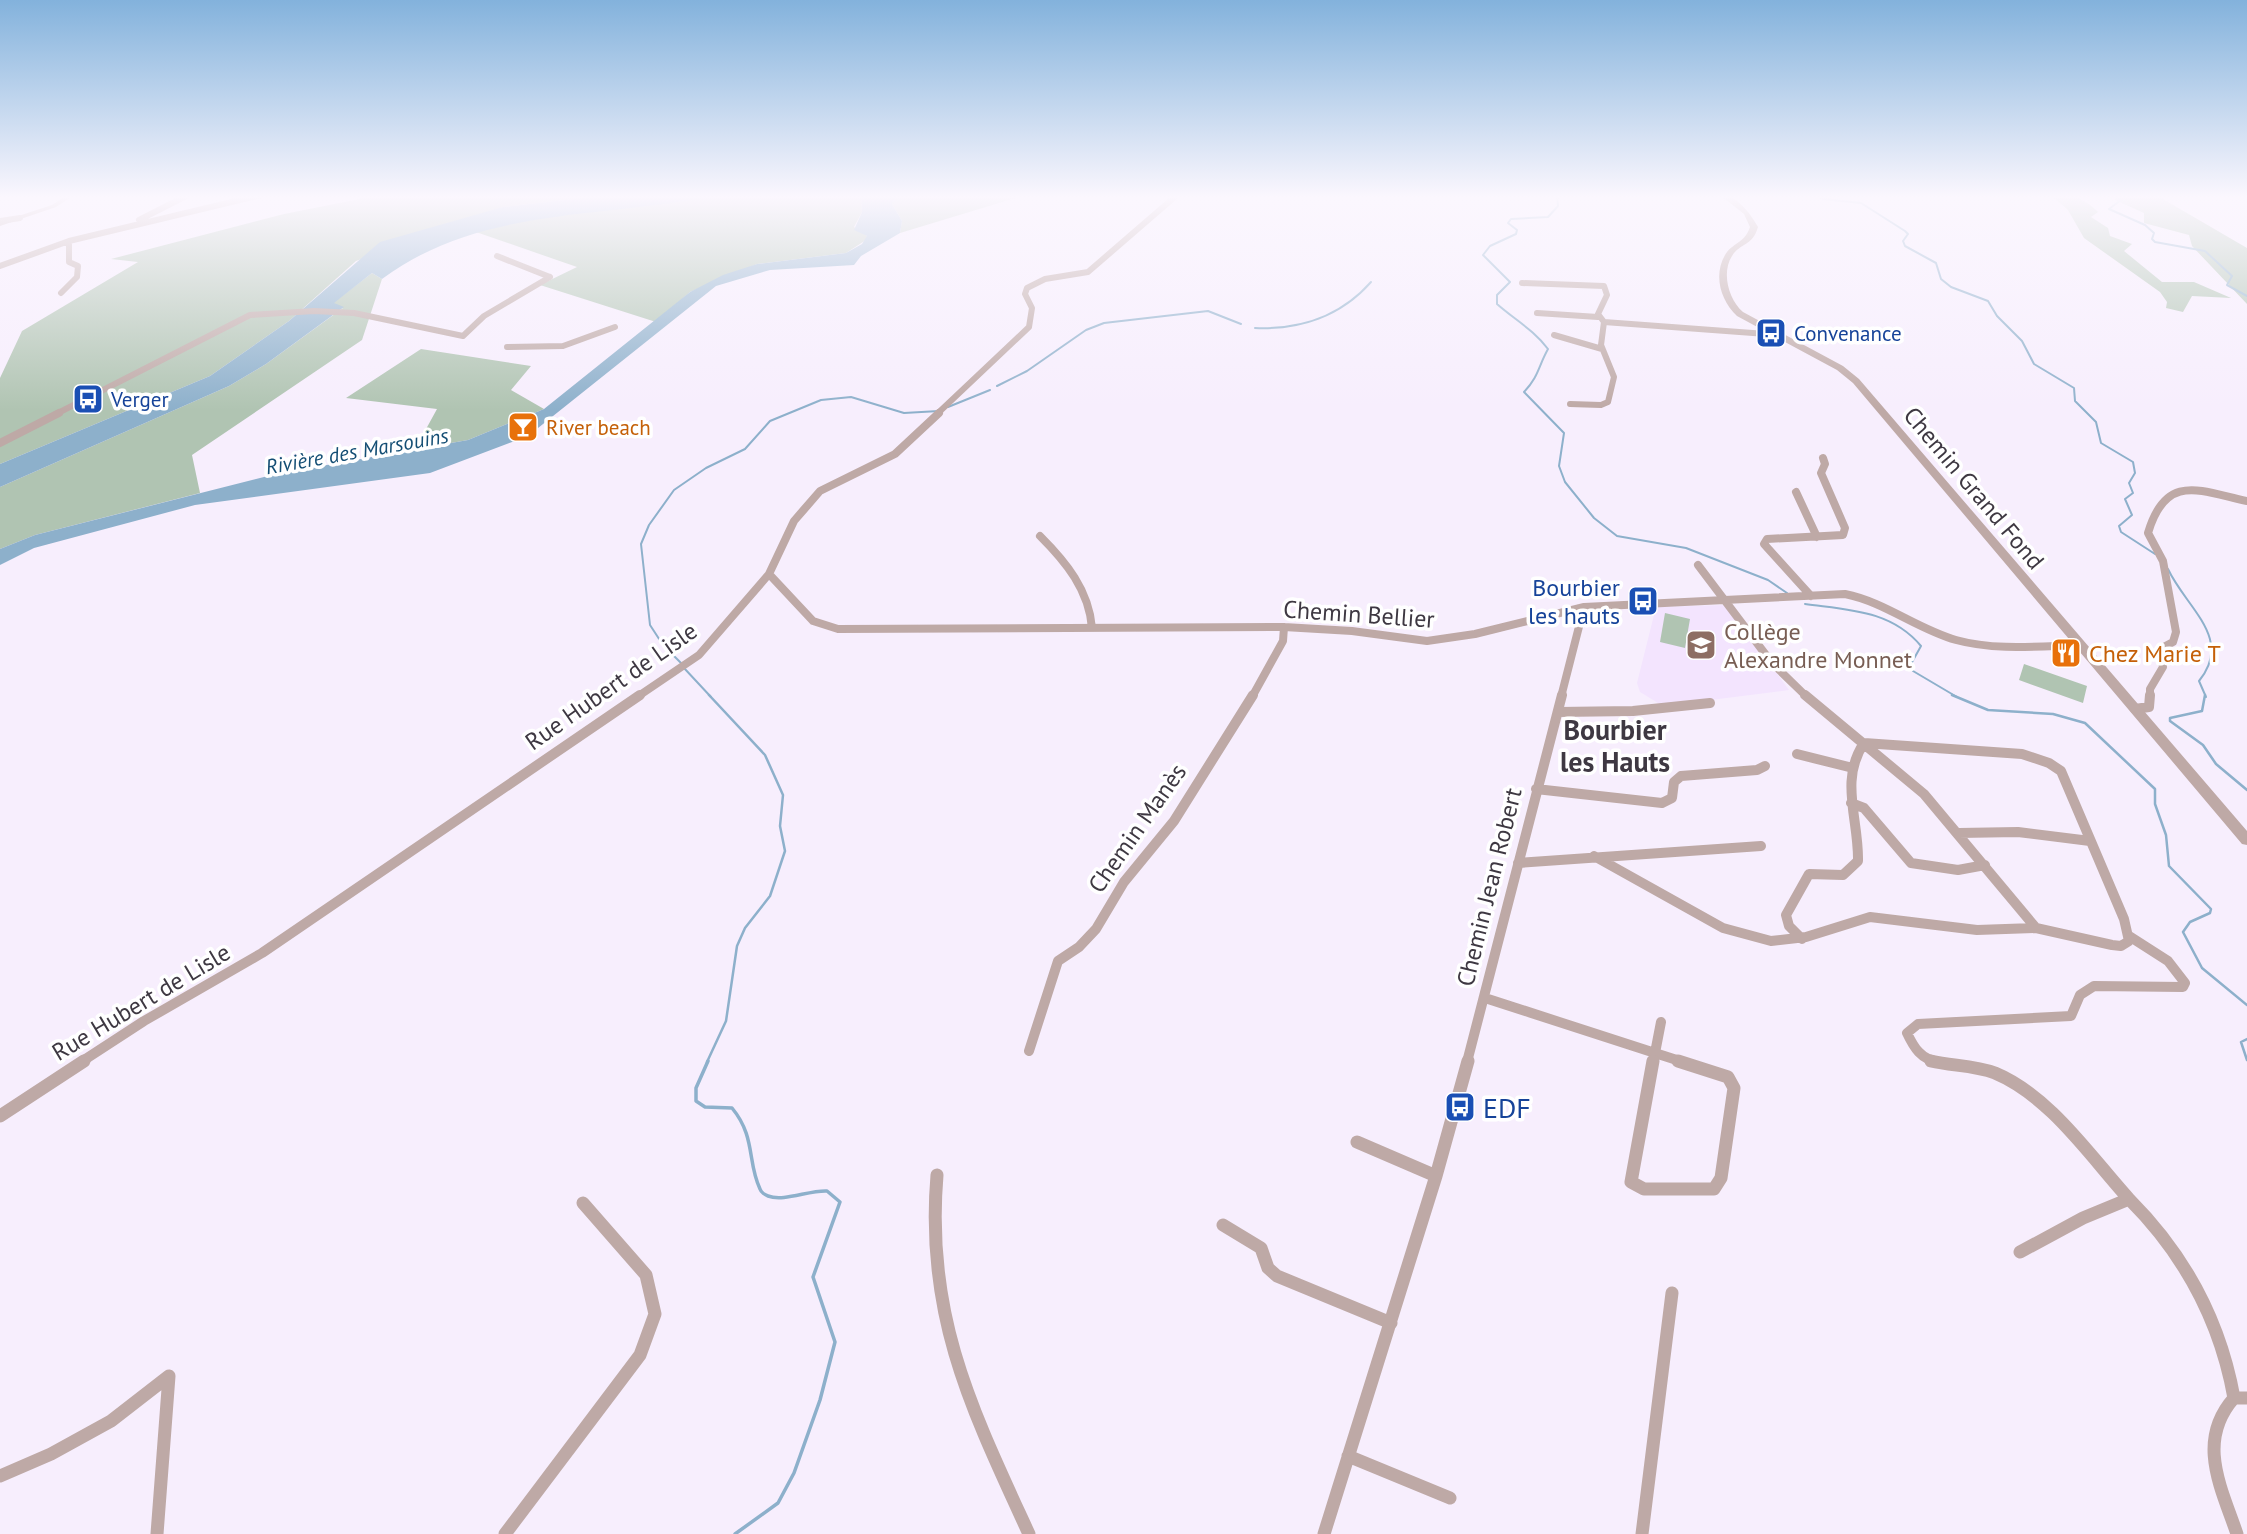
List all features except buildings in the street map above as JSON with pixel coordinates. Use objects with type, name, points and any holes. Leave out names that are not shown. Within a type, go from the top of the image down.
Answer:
[{"type":"street","points":[[61,293],[77,277],[78,267]]},
{"type":"street","points":[[0,443],[250,315],[342,313],[463,336],[501,304],[550,277],[524,267]]},
{"type":"street","name":"Rue Hubert de Lisle","points":[[0,1116],[144,1021],[261,953],[689,662],[708,647],[769,574],[794,521],[820,491],[895,454],[1028,327],[1032,308],[1025,294],[1027,288],[1049,276],[1079,276],[1094,267]]},
{"type":"street","name":"Chemin Grand Fond","points":[[1727,267],[1725,300],[1740,314],[1840,368],[1856,381],[2247,840]]},
{"type":"street","points":[[1522,283],[1605,287],[1607,295],[1601,319],[1602,349],[1614,375],[1608,402],[1601,405],[1570,404]]},
{"type":"street","points":[[1537,313],[1781,335]]},
{"type":"street","points":[[507,346],[535,350],[571,345],[593,339],[615,327]]},
{"type":"street","points":[[1554,335],[1602,349]]},
{"type":"street","points":[[1811,596],[1764,544],[1768,539],[1839,536],[1845,531],[1821,473],[1825,464],[1823,458]]},
{"type":"street","points":[[2135,709],[2149,707],[2151,687],[2163,667],[2160,649],[2173,642],[2176,632],[2163,561],[2148,533],[2150,526],[2167,497],[2176,490],[2188,489],[2247,501]]},
{"type":"street","points":[[1796,492],[1817,537]]},
{"type":"street","points":[[1041,536],[1057,552],[1073,576],[1089,607],[1092,628]]},
{"type":"street","points":[[1698,565],[1772,663],[1924,793],[2036,928]]},
{"type":"street","name":"Chemin Bellier","points":[[769,574],[783,585],[809,621],[827,628],[1284,628],[1352,631],[1427,642],[1475,634],[1584,607],[1857,596],[1958,640],[1990,644],[2081,645]]},
{"type":"street","name":"Chemin Jean Robert","points":[[1324,1534],[1436,1176],[1485,999],[1584,607]]},
{"type":"street","name":"Chemin Manès","points":[[1029,1051],[1035,1022],[1058,961],[1088,939],[1124,882],[1174,821],[1271,666],[1283,641],[1284,628]]},
{"type":"street","points":[[1558,712],[1633,711],[1710,703]]},
{"type":"street","points":[[1802,939],[1788,926],[1786,915],[1809,874],[1842,877],[1854,870],[1858,861],[1851,803],[1853,768],[1858,748],[1864,743],[1924,749],[2018,752],[2047,761],[2065,776],[2129,936],[2160,954],[2176,968],[2185,983],[2183,987],[2094,986],[2080,995],[2071,1016],[1917,1024],[1907,1033],[1912,1048],[1924,1060],[1932,1064],[1980,1067],[2000,1075],[2029,1096],[2076,1140],[2170,1243],[2214,1325],[2240,1398],[2222,1407],[2213,1424],[2212,1447],[2237,1534]]},
{"type":"street","points":[[1797,754],[1853,768]]},
{"type":"street","points":[[1536,789],[1654,804],[1669,801],[1674,782],[1681,776],[1757,770],[1765,766]]},
{"type":"street","points":[[1851,803],[1864,808],[1911,863],[1958,870],[1985,865]]},
{"type":"street","points":[[1959,833],[2018,832],[2090,841]]},
{"type":"street","points":[[1518,863],[1761,846]]},
{"type":"street","points":[[1594,856],[1611,863],[1729,932],[1769,941],[1802,939],[1869,917],[2006,934],[2036,928],[2121,946],[2126,945],[2129,936]]},
{"type":"street","points":[[1485,999],[1654,1054],[1728,1077],[1733,1082],[1721,1178],[1714,1189],[1644,1189],[1630,1182],[1654,1054],[1661,1022]]},
{"type":"street","points":[[1357,1142],[1436,1176]]},
{"type":"street","points":[[937,1175],[930,1236],[937,1294],[971,1408],[1029,1534]]},
{"type":"street","points":[[2020,1252],[2083,1218],[2099,1214],[2129,1199]]},
{"type":"street","points":[[505,1534],[564,1452],[640,1355],[650,1335],[655,1314],[646,1275],[583,1203]]},
{"type":"street","points":[[1223,1226],[1258,1245],[1276,1276],[1391,1323]]},
{"type":"street","points":[[1642,1534],[1672,1293]]},
{"type":"street","points":[[0,1476],[51,1454],[111,1421],[169,1376],[158,1534]]},
{"type":"street","points":[[1348,1456],[1451,1498]]},
{"type":"shaded area","name":"Collège Alexandre Monnet","points":[[1726,605],[1789,690],[1663,706],[1640,692],[1637,683],[1656,607]]},
{"type":"green space","points":[[130,267],[350,267],[289,321],[210,376],[0,464],[0,378],[22,331]]},
{"type":"green space","points":[[577,267],[751,267],[690,292],[656,322],[540,285]]},
{"type":"green space","points":[[2124,267],[2143,267],[2162,282],[2194,282],[2231,298],[2192,296],[2183,312],[2166,308],[2167,302],[2160,292]]},
{"type":"green space","points":[[2212,267],[2247,267],[2247,304]]},
{"type":"green space","points":[[372,273],[382,279],[362,340],[192,455],[200,493],[35,535],[0,549],[0,487],[229,386],[266,364],[343,308],[333,303]]},
{"type":"green space","points":[[421,349],[531,366],[511,390],[544,409],[468,440],[372,457],[420,440],[437,409],[346,398]]},
{"type":"green space","points":[[1665,613],[1690,619],[1685,648],[1660,642]]},
{"type":"green space","points":[[2024,664],[2087,686],[2083,703],[2019,680]]},
{"type":"water","points":[[352,267],[400,267],[382,279],[372,273],[334,303],[344,307],[266,364],[229,386],[0,487],[0,464],[210,376],[289,321]]},
{"type":"water","points":[[749,267],[827,267],[770,270],[716,286],[528,436],[430,473],[195,505],[34,548],[0,565],[0,549],[35,535],[276,474],[468,440],[544,409],[690,292],[723,275]]},
{"type":"waterway","points":[[1495,267],[1510,282],[1497,295],[1497,304],[1548,349],[1536,376],[1524,392],[1564,433],[1559,466],[1565,482],[1594,518],[1617,536],[1686,548],[1768,580],[1787,593]]},
{"type":"waterway","points":[[1937,267],[1941,279],[1951,287],[1988,301],[1997,316],[2022,341],[2034,364],[2074,388],[2075,401],[2096,422],[2101,443],[2133,462],[2135,473],[2129,483],[2133,493],[2125,499],[2132,515],[2119,526],[2121,532],[2155,554]]},
{"type":"waterway","points":[[2222,267],[2232,276],[2227,285],[2247,296]]},
{"type":"waterway","points":[[1255,328],[1288,326],[1319,319],[1347,304],[1371,282]]},
{"type":"waterway","points":[[997,386],[1027,371],[1086,330],[1104,323],[1208,311],[1241,324]]},
{"type":"waterway","points":[[948,407],[990,390]]},
{"type":"waterway","points":[[682,664],[663,645],[650,625],[641,544],[649,525],[674,490],[706,468],[745,449],[770,421],[821,400],[851,397],[904,413],[939,411]]},
{"type":"waterway","points":[[2168,569],[2209,637],[2211,651],[2208,665],[2199,681],[2206,697]]},
{"type":"waterway","points":[[1805,604],[1853,610],[1896,625],[1921,646],[1911,664],[1913,671],[1957,697]]},
{"type":"waterway","points":[[684,668],[711,697]]},
{"type":"waterway","points":[[707,1062],[726,1021],[737,946],[745,928],[770,896],[785,851],[780,826],[783,795],[765,755],[709,695]]},
{"type":"waterway","points":[[1952,695],[1988,710],[2053,714],[2085,723],[2155,789],[2155,804],[2166,835],[2169,866],[2211,909],[2210,913],[2190,922],[2183,932],[2202,968],[2247,1005]]},
{"type":"waterway","points":[[2205,695],[2202,711],[2170,718],[2170,721],[2203,745],[2216,764],[2247,790]]},
{"type":"waterway","points":[[2247,1039],[2241,1042],[2247,1060]]},
{"type":"waterway","points":[[708,1061],[696,1088],[696,1101],[705,1107],[732,1108],[740,1119],[762,1192],[781,1198],[827,1191],[840,1202],[813,1277],[835,1342],[820,1400],[794,1473],[778,1503],[735,1534]]},
{"type":"place","name":"Convenance","points":[[1771,333]]},
{"type":"place","name":"Verger","points":[[88,399]]},
{"type":"place","name":"River beach","points":[[523,427]]},
{"type":"place","name":"Bourbier les hauts","points":[[1643,601]]},
{"type":"place","name":"Collège Alexandre Monnet","points":[[1701,645]]},
{"type":"place","name":"Chez Marie T","points":[[2066,653]]},
{"type":"place","name":"EDF","points":[[1460,1107]]},
{"type":"district","name":"Bourbier les Hauts","points":[[1615,745]]},
{"type":"water label","name":"Rivière des Marsouins","points":[[357,451]]}]
